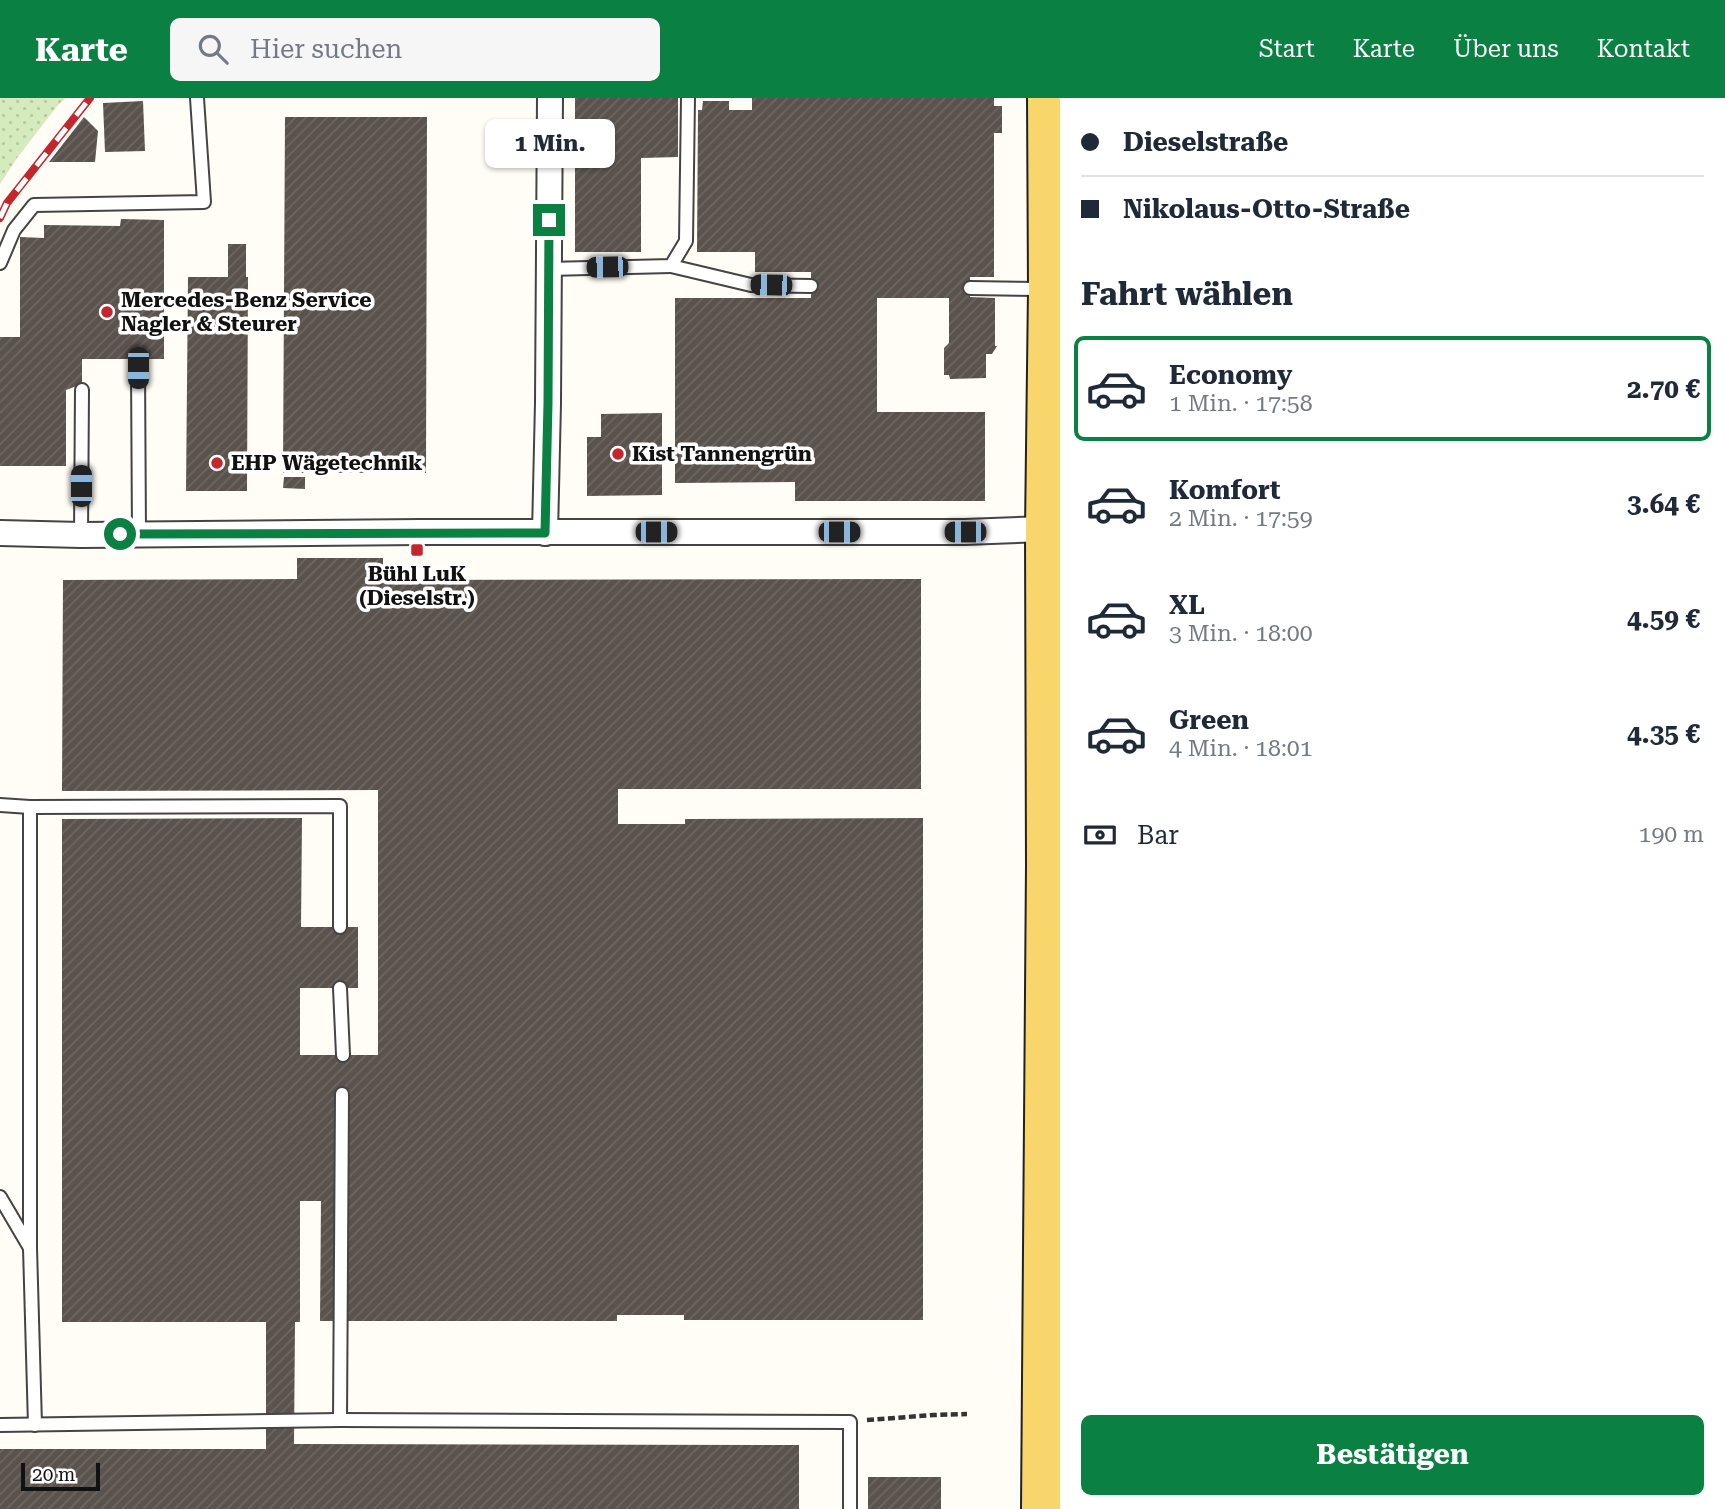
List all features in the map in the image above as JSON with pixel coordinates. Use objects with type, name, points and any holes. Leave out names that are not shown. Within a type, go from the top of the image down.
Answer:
[{"type":"main road","points":[[1041,1509],[1046,1421],[1053,822],[1045,529],[1053,429],[1053,340],[1048,289],[1054,190],[1047,98]]},
{"type":"street","points":[[545,533],[550,98]]},
{"type":"street","points":[[0,533],[965,532],[1045,529]]},
{"type":"lane","points":[[0,263],[13,230],[34,205],[204,202],[197,98]]},
{"type":"lane","points":[[671,266],[686,241],[688,98]]},
{"type":"lane","points":[[548,269],[671,266],[751,285],[811,286]]},
{"type":"lane","points":[[970,288],[1048,289]]},
{"type":"lane","points":[[138,368],[139,534]]},
{"type":"lane","points":[[81,535],[82,390]]},
{"type":"lane","points":[[0,805],[340,806],[340,927]]},
{"type":"lane","points":[[30,807],[30,1248],[35,1424]]},
{"type":"lane","points":[[340,988],[342,1055]]},
{"type":"lane","points":[[340,1420],[342,1094]]},
{"type":"lane","points":[[0,1197],[30,1248]]},
{"type":"lane","points":[[0,1425],[340,1420],[850,1422],[850,1509]]},
{"type":"path","points":[[850,1422],[967,1414]]},
{"type":"green space","points":[[0,98],[66,98],[17,158],[0,184]]},
{"type":"building","points":[[575,98],[678,98],[678,157],[641,158],[641,252],[575,252]]},
{"type":"building","points":[[752,98],[994,98],[994,106],[1002,106],[1002,133],[994,133],[994,277],[970,277],[970,297],[995,298],[997,346],[992,354],[986,354],[986,378],[950,379],[949,375],[944,375],[944,348],[949,343],[949,298],[877,298],[877,412],[985,412],[985,501],[795,501],[795,482],[675,483],[675,298],[811,298],[811,272],[755,272],[755,252],[697,252],[698,110],[702,110],[703,101],[729,101],[729,110],[752,110]]},
{"type":"building","points":[[143,101],[145,151],[105,152],[103,103]]},
{"type":"building","points":[[84,117],[98,131],[95,162],[49,162]]},
{"type":"building","points":[[285,117],[427,117],[426,473],[283,473]]},
{"type":"building","points":[[121,219],[164,220],[164,359],[82,359],[82,384],[66,390],[66,466],[0,466],[0,337],[20,337],[20,237],[44,238],[44,225],[120,226]]},
{"type":"building","points":[[228,244],[246,244],[247,491],[186,491],[188,277],[228,277]]},
{"type":"building","points":[[662,413],[662,495],[587,496],[587,437],[601,437],[601,414]]},
{"type":"building","points":[[284,477],[305,477],[305,489],[283,488]]},
{"type":"building","points":[[297,558],[383,558],[383,580],[921,579],[921,789],[618,789],[618,824],[685,824],[685,819],[923,818],[923,1320],[684,1320],[684,1315],[617,1315],[617,1321],[320,1321],[321,1201],[300,1201],[300,1322],[295,1322],[294,1444],[799,1445],[799,1509],[0,1509],[0,1449],[266,1449],[266,1322],[62,1322],[62,819],[302,818],[301,927],[358,927],[358,988],[300,988],[300,1055],[378,1055],[378,790],[62,791],[63,580],[297,579]]},
{"type":"building","points":[[868,1477],[941,1477],[941,1509],[868,1509]]},
{"type":"railway","points":[[0,218],[7,203],[90,98]]},
{"type":"place","name":"Mercedes-Benz Service Nagler & Steurer","points":[[107,312]]},
{"type":"place","name":"Kist Tannengrün","points":[[618,454]]},
{"type":"place","name":"EHP Wägetechnik","points":[[217,463]]},
{"type":"place","name":"Bühl LuK (Dieselstr.)","points":[[417,550]]},
{"type":"route","points":[[120,534],[545,533],[549,220]]}]
